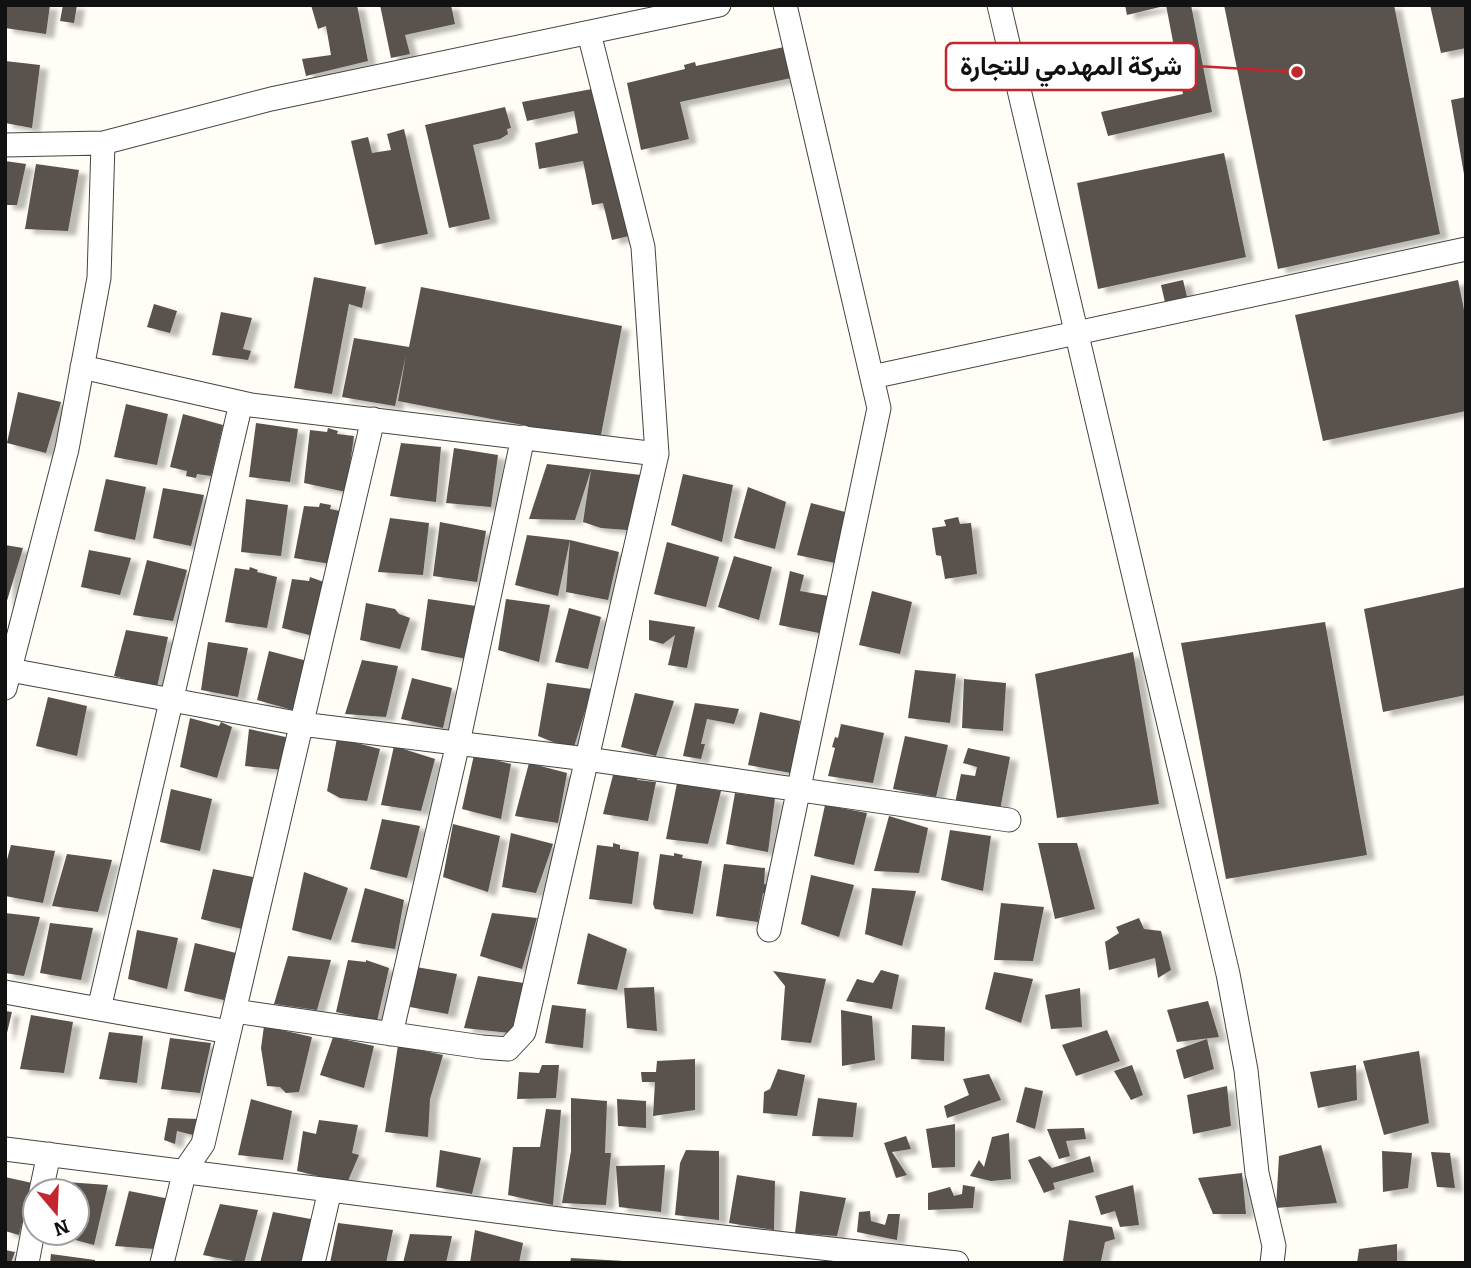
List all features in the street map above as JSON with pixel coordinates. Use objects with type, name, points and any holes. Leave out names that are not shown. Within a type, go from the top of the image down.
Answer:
[{"type":"street","points":[[5,145],[103,143],[271,99],[719,5]]},
{"type":"street","points":[[769,930],[879,408],[785,5]]},
{"type":"street","points":[[999,5],[1228,974],[1246,1070],[1257,1173],[1273,1246],[1272,1263]]},
{"type":"street","points":[[5,992],[99,1009],[391,1034],[482,1047],[508,1048],[524,1032],[657,454],[643,247],[589,33]]},
{"type":"street","points":[[103,143],[99,278],[67,449],[8,679],[171,700],[301,724],[587,759],[1009,820]]},
{"type":"street","points":[[872,377],[1466,249]]},
{"type":"street","points":[[82,368],[241,403],[657,454]]},
{"type":"street","points":[[99,1009],[241,403]]},
{"type":"street","points":[[162,1263],[185,1171],[203,1144],[373,419]]},
{"type":"street","points":[[391,1034],[458,743],[523,437]]},
{"type":"street","points":[[5,1149],[559,1219],[957,1263]]},
{"type":"street","points":[[44,1177],[48,1154]]},
{"type":"street","points":[[313,1263],[330,1190]]},
{"type":"building","points":[[7,5],[50,5],[46,34],[5,28]]},
{"type":"building","points":[[63,5],[77,5],[74,23],[60,21]]},
{"type":"building","points":[[311,5],[357,5],[368,61],[306,76],[302,59],[331,55],[326,26],[318,29]]},
{"type":"building","points":[[380,5],[451,5],[455,24],[405,35],[410,54],[391,58]]},
{"type":"building","points":[[1125,5],[1164,5],[1164,6],[1127,15]]},
{"type":"building","points":[[1166,5],[1191,5],[1212,112],[1108,136],[1101,112],[1183,94]]},
{"type":"building","points":[[1224,5],[1394,5],[1440,234],[1278,269]]},
{"type":"building","points":[[1430,5],[1466,5],[1466,48],[1441,53]]},
{"type":"building","points":[[784,47],[791,78],[680,102],[689,139],[641,150],[627,83],[685,69],[684,65],[695,62],[696,66]]},
{"type":"building","points":[[5,61],[40,65],[32,128],[5,123]]},
{"type":"building","points":[[592,89],[629,236],[612,240],[603,203],[592,205],[583,161],[539,169],[535,143],[578,133],[574,111],[527,121],[522,102]]},
{"type":"building","points":[[1466,97],[1466,174],[1464,174],[1451,100]]},
{"type":"building","points":[[505,107],[511,128],[507,129],[508,134],[500,139],[473,145],[490,219],[449,228],[425,125]]},
{"type":"building","points":[[404,129],[428,234],[375,245],[351,141],[368,137],[372,153],[391,150],[387,134]]},
{"type":"building","points":[[1224,153],[1246,257],[1098,289],[1077,183]]},
{"type":"building","points":[[5,161],[26,164],[17,205],[5,205]]},
{"type":"building","points":[[36,164],[79,170],[68,231],[25,229]]},
{"type":"building","points":[[314,277],[366,287],[362,308],[349,304],[332,394],[294,388]]},
{"type":"building","points":[[1183,280],[1187,297],[1165,302],[1161,285]]},
{"type":"building","points":[[1458,280],[1466,320],[1466,411],[1323,441],[1295,315]]},
{"type":"building","points":[[421,287],[622,326],[600,440],[398,401],[406,355],[395,406],[342,397],[354,338],[409,347]]},
{"type":"building","points":[[154,304],[177,311],[170,333],[147,327]]},
{"type":"building","points":[[221,312],[252,318],[243,349],[251,351],[248,360],[212,355]]},
{"type":"building","points":[[18,392],[61,402],[46,453],[7,443]]},
{"type":"building","points":[[126,404],[168,414],[157,465],[114,457]]},
{"type":"building","points":[[183,414],[223,425],[211,476],[186,476],[187,471],[170,467]]},
{"type":"building","points":[[256,423],[298,429],[290,482],[249,477]]},
{"type":"building","points":[[328,428],[338,431],[337,434],[354,436],[346,492],[304,483],[310,430],[327,432]]},
{"type":"building","points":[[401,443],[441,447],[436,502],[390,496]]},
{"type":"building","points":[[454,448],[498,455],[491,507],[446,503]]},
{"type":"building","points":[[547,464],[641,475],[627,530],[601,528],[583,522],[591,470],[575,520],[529,519]]},
{"type":"building","points":[[683,474],[733,485],[722,542],[671,525]]},
{"type":"building","points":[[106,479],[146,487],[135,540],[94,531]]},
{"type":"building","points":[[748,487],[786,502],[775,549],[734,538]]},
{"type":"building","points":[[163,488],[204,495],[191,546],[153,538]]},
{"type":"building","points":[[246,499],[288,505],[281,556],[241,552]]},
{"type":"building","points":[[320,503],[331,505],[330,509],[345,512],[337,565],[294,558],[304,506],[319,507]]},
{"type":"building","points":[[811,503],[849,513],[840,564],[797,555]]},
{"type":"building","points":[[958,517],[960,524],[971,523],[977,574],[945,579],[941,556],[936,555],[932,528],[946,526],[944,520]]},
{"type":"building","points":[[390,518],[429,523],[423,575],[378,572]]},
{"type":"building","points":[[440,522],[486,531],[477,582],[433,576]]},
{"type":"building","points":[[527,535],[570,540],[558,596],[515,585]]},
{"type":"building","points":[[570,540],[619,552],[608,600],[566,592]]},
{"type":"building","points":[[667,542],[719,557],[706,607],[654,594]]},
{"type":"building","points":[[5,545],[23,548],[6,604],[5,604]]},
{"type":"building","points":[[89,550],[131,558],[120,595],[81,587]]},
{"type":"building","points":[[734,556],[772,567],[759,620],[718,607]]},
{"type":"building","points":[[147,560],[187,570],[173,621],[133,615]]},
{"type":"building","points":[[250,567],[258,570],[257,572],[277,577],[267,628],[225,622],[235,568],[249,570]]},
{"type":"building","points":[[790,571],[804,575],[800,591],[834,597],[824,634],[779,625]]},
{"type":"building","points":[[310,577],[332,585],[321,638],[282,628],[292,579],[309,581]]},
{"type":"building","points":[[1466,587],[1466,695],[1383,712],[1364,609]]},
{"type":"building","points":[[872,591],[912,602],[900,654],[859,645]]},
{"type":"building","points":[[428,599],[476,606],[467,659],[421,650]]},
{"type":"building","points":[[506,599],[550,605],[539,662],[498,650]]},
{"type":"building","points":[[366,603],[395,609],[399,614],[410,618],[400,649],[360,640]]},
{"type":"building","points":[[569,608],[601,617],[588,669],[555,662]]},
{"type":"building","points":[[649,620],[695,627],[687,668],[668,665],[675,635],[663,644],[649,640]]},
{"type":"building","points":[[1325,622],[1367,855],[1226,879],[1181,643]]},
{"type":"building","points":[[126,630],[168,637],[157,687],[114,676]]},
{"type":"building","points":[[208,642],[248,648],[238,697],[201,690]]},
{"type":"building","points":[[269,651],[311,662],[296,711],[257,700]]},
{"type":"building","points":[[1133,652],[1159,804],[1057,818],[1035,674]]},
{"type":"building","points":[[362,660],[398,666],[386,717],[345,714]]},
{"type":"building","points":[[915,670],[956,674],[950,723],[908,718]]},
{"type":"building","points":[[412,678],[452,688],[443,728],[401,719]]},
{"type":"building","points":[[964,679],[1006,683],[1003,731],[962,728]]},
{"type":"building","points":[[547,683],[592,689],[573,750],[538,736]]},
{"type":"building","points":[[635,693],[674,701],[656,756],[621,747]]},
{"type":"building","points":[[48,697],[87,706],[77,756],[36,746]]},
{"type":"building","points":[[695,703],[739,709],[734,724],[707,719],[701,744],[705,744],[701,759],[683,756]]},
{"type":"building","points":[[760,712],[800,721],[797,739],[802,741],[799,751],[795,750],[791,773],[748,765]]},
{"type":"building","points":[[190,718],[219,726],[221,722],[232,727],[217,778],[180,767]]},
{"type":"building","points":[[841,724],[884,733],[873,783],[828,776],[835,748],[832,747],[835,737],[838,738]]},
{"type":"building","points":[[249,729],[290,738],[283,770],[245,766]]},
{"type":"building","points":[[905,736],[948,745],[936,797],[893,789]]},
{"type":"building","points":[[337,738],[380,749],[367,801],[340,798],[327,791]]},
{"type":"building","points":[[394,746],[435,759],[421,811],[381,805]]},
{"type":"building","points":[[968,748],[1010,757],[1000,810],[955,803],[961,774],[975,776],[977,767],[963,763]]},
{"type":"building","points":[[474,755],[511,764],[501,819],[462,809]]},
{"type":"building","points":[[529,763],[567,773],[558,823],[515,816]]},
{"type":"building","points":[[629,773],[638,775],[637,780],[656,782],[648,821],[603,814],[613,775],[627,777]]},
{"type":"building","points":[[677,783],[721,791],[708,844],[666,839]]},
{"type":"building","points":[[171,789],[212,799],[200,851],[160,842]]},
{"type":"building","points":[[750,791],[775,798],[768,852],[726,844],[735,793],[750,795]]},
{"type":"building","points":[[825,805],[867,813],[854,865],[814,856]]},
{"type":"building","points":[[889,816],[928,828],[919,873],[874,871]]},
{"type":"building","points":[[382,819],[420,826],[407,878],[370,869]]},
{"type":"building","points":[[453,824],[500,836],[488,892],[443,877]]},
{"type":"building","points":[[950,830],[991,836],[983,891],[941,880]]},
{"type":"building","points":[[511,833],[553,844],[536,893],[502,887]]},
{"type":"building","points":[[613,843],[620,845],[620,849],[639,852],[632,904],[589,899],[597,845],[613,847]]},
{"type":"building","points":[[1038,843],[1077,843],[1095,909],[1055,919]]},
{"type":"building","points":[[11,845],[55,851],[43,903],[5,896],[5,867]]},
{"type":"building","points":[[674,853],[683,855],[682,858],[702,861],[693,914],[655,909],[653,904],[660,854],[674,856]]},
{"type":"building","points":[[67,854],[112,860],[98,912],[52,906]]},
{"type":"building","points":[[724,864],[765,868],[764,884],[768,885],[766,894],[763,893],[758,922],[716,916]]},
{"type":"building","points":[[213,869],[253,877],[242,929],[201,919]]},
{"type":"building","points":[[304,872],[348,888],[331,940],[292,930]]},
{"type":"building","points":[[811,875],[854,885],[839,937],[801,924]]},
{"type":"building","points":[[365,888],[404,900],[395,949],[351,942]]},
{"type":"building","points":[[872,888],[916,891],[902,946],[865,934]]},
{"type":"building","points":[[1001,903],[1044,907],[1033,961],[994,960]]},
{"type":"building","points":[[5,913],[40,917],[24,976],[5,973]]},
{"type":"building","points":[[492,913],[537,918],[522,969],[480,956]]},
{"type":"building","points":[[1139,918],[1144,929],[1161,931],[1171,970],[1158,978],[1155,958],[1109,970],[1105,942],[1119,933],[1116,927]]},
{"type":"building","points":[[50,923],[93,928],[81,980],[40,973]]},
{"type":"building","points":[[137,930],[178,938],[167,989],[128,979]]},
{"type":"building","points":[[588,933],[627,949],[617,990],[577,984]]},
{"type":"building","points":[[195,943],[236,953],[224,1000],[184,991]]},
{"type":"building","points":[[288,956],[331,960],[317,1010],[274,1004]]},
{"type":"building","points":[[348,960],[366,960],[389,968],[377,1021],[336,1012]]},
{"type":"building","points":[[416,967],[457,974],[448,1014],[410,1007]]},
{"type":"building","points":[[881,970],[899,975],[892,1009],[846,1001],[857,979],[873,983]]},
{"type":"building","points":[[773,971],[826,979],[811,1043],[781,1040],[785,986]]},
{"type":"building","points":[[994,972],[1033,979],[1021,1023],[985,1009]]},
{"type":"building","points":[[478,976],[530,984],[511,1033],[464,1028]]},
{"type":"building","points":[[654,987],[657,1031],[627,1028],[624,988]]},
{"type":"building","points":[[1080,988],[1082,1027],[1051,1029],[1045,995]]},
{"type":"building","points":[[1208,1001],[1219,1037],[1177,1042],[1167,1010]]},
{"type":"building","points":[[552,1005],[586,1009],[583,1048],[545,1043]]},
{"type":"building","points":[[841,1010],[872,1016],[875,1060],[842,1066]]},
{"type":"building","points":[[5,1011],[12,1012],[6,1037],[5,1037]]},
{"type":"building","points":[[31,1015],[73,1022],[64,1073],[20,1069]]},
{"type":"building","points":[[912,1025],[945,1027],[944,1061],[911,1059]]},
{"type":"building","points":[[264,1026],[312,1037],[299,1092],[286,1093],[280,1087],[267,1086],[261,1048]]},
{"type":"building","points":[[1107,1030],[1120,1061],[1076,1076],[1062,1045]]},
{"type":"building","points":[[109,1032],[143,1036],[137,1083],[99,1079]]},
{"type":"building","points":[[333,1037],[374,1046],[364,1088],[320,1075]]},
{"type":"building","points":[[170,1038],[211,1043],[200,1093],[161,1089]]},
{"type":"building","points":[[1207,1039],[1214,1069],[1184,1079],[1176,1050]]},
{"type":"building","points":[[398,1045],[443,1055],[430,1099],[428,1137],[385,1132]]},
{"type":"building","points":[[1419,1051],[1429,1123],[1384,1135],[1363,1061]]},
{"type":"building","points":[[695,1059],[695,1110],[653,1116],[655,1082],[642,1082],[641,1072],[656,1072],[657,1061]]},
{"type":"building","points":[[542,1065],[559,1065],[556,1098],[517,1099],[519,1072],[539,1073]]},
{"type":"building","points":[[1132,1065],[1143,1095],[1131,1100],[1114,1071]]},
{"type":"building","points":[[1356,1065],[1357,1100],[1318,1108],[1310,1072]]},
{"type":"building","points":[[778,1069],[805,1075],[797,1116],[763,1113],[764,1092],[770,1089]]},
{"type":"building","points":[[989,1074],[1001,1100],[947,1118],[944,1106],[969,1095],[963,1079]]},
{"type":"building","points":[[1227,1086],[1231,1126],[1193,1134],[1187,1095]]},
{"type":"building","points":[[1025,1087],[1043,1091],[1035,1129],[1016,1122]]},
{"type":"building","points":[[571,1098],[607,1101],[605,1153],[611,1153],[606,1205],[562,1203],[571,1151]]},
{"type":"building","points":[[818,1098],[857,1103],[853,1137],[812,1136]]},
{"type":"building","points":[[251,1099],[292,1111],[283,1160],[238,1155]]},
{"type":"building","points":[[617,1099],[646,1101],[646,1128],[618,1126]]},
{"type":"building","points":[[546,1109],[561,1110],[553,1205],[508,1195],[513,1147],[540,1147]]},
{"type":"building","points":[[168,1118],[200,1119],[197,1136],[177,1131],[175,1144],[164,1140]]},
{"type":"building","points":[[319,1120],[358,1125],[352,1153],[359,1155],[347,1183],[297,1171],[303,1131],[316,1134]]},
{"type":"building","points":[[955,1124],[955,1167],[932,1168],[926,1129]]},
{"type":"building","points":[[1084,1128],[1086,1139],[1066,1141],[1070,1156],[1059,1159],[1047,1129]]},
{"type":"building","points":[[1009,1133],[1011,1179],[991,1181],[970,1176],[979,1160],[984,1167],[992,1137]]},
{"type":"building","points":[[906,1136],[911,1149],[892,1152],[907,1175],[896,1178],[884,1143]]},
{"type":"building","points":[[1321,1145],[1337,1203],[1276,1208],[1279,1156]]},
{"type":"building","points":[[440,1150],[481,1158],[472,1194],[436,1187]]},
{"type":"building","points":[[686,1150],[719,1151],[719,1220],[675,1215],[680,1163]]},
{"type":"building","points":[[1382,1151],[1412,1153],[1408,1188],[1383,1192]]},
{"type":"building","points":[[1431,1152],[1450,1153],[1455,1188],[1437,1187]]},
{"type":"building","points":[[1040,1156],[1052,1168],[1090,1156],[1094,1172],[1053,1183],[1055,1189],[1044,1193],[1028,1160]]},
{"type":"building","points":[[665,1165],[661,1212],[619,1207],[616,1166]]},
{"type":"building","points":[[1242,1173],[1246,1214],[1213,1214],[1198,1178]]},
{"type":"building","points":[[737,1175],[775,1181],[774,1230],[729,1223]]},
{"type":"building","points":[[5,1177],[21,1181],[21,1227],[19,1235],[5,1231]]},
{"type":"building","points":[[91,1184],[108,1185],[94,1245],[91,1244]]},
{"type":"building","points":[[963,1185],[975,1187],[973,1208],[928,1210],[928,1193],[950,1187],[954,1196],[962,1194]]},
{"type":"building","points":[[1133,1185],[1139,1225],[1120,1227],[1115,1211],[1101,1215],[1095,1196]]},
{"type":"building","points":[[129,1191],[170,1199],[155,1249],[115,1246]]},
{"type":"building","points":[[800,1191],[846,1198],[837,1236],[795,1233]]},
{"type":"building","points":[[220,1204],[258,1210],[244,1263],[203,1255]]},
{"type":"building","points":[[870,1211],[871,1221],[885,1225],[888,1214],[900,1214],[897,1240],[857,1232],[859,1212]]},
{"type":"building","points":[[273,1212],[316,1220],[301,1263],[260,1263]]},
{"type":"building","points":[[1069,1220],[1112,1227],[1115,1239],[1105,1242],[1101,1261],[1063,1261]]},
{"type":"building","points":[[338,1223],[393,1230],[386,1263],[330,1263]]},
{"type":"building","points":[[475,1230],[523,1243],[519,1263],[470,1263]]},
{"type":"building","points":[[410,1234],[452,1236],[446,1263],[403,1263]]},
{"type":"building","points":[[1397,1244],[1397,1263],[1357,1263],[1359,1249]]},
{"type":"building","points":[[5,1250],[15,1252],[11,1263],[5,1263]]},
{"type":"building","points":[[51,1254],[95,1260],[95,1263],[50,1263]]},
{"type":"building","points":[[571,1258],[624,1261],[624,1263],[570,1263]]},
{"type":"place","name":"شركة المهدمي للتجارة","points":[[1297,72]]}]
